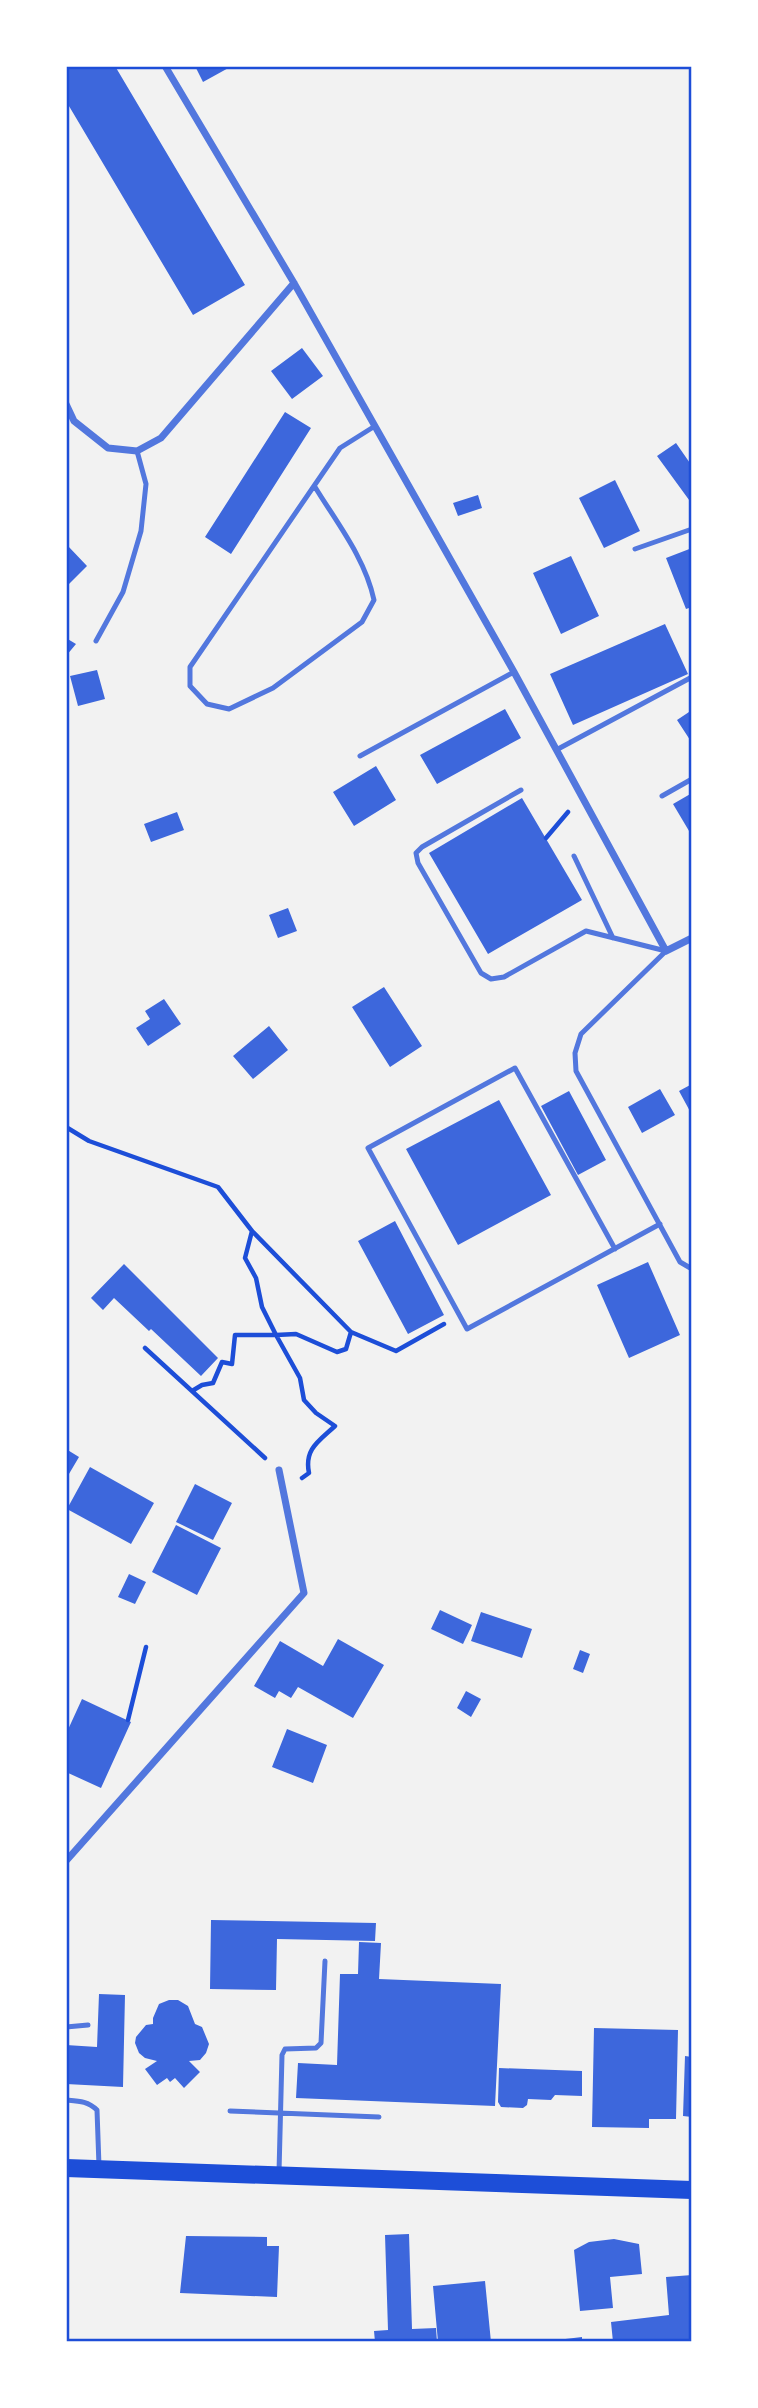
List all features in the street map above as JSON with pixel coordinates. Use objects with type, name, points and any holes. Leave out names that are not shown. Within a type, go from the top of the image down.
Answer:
[{"type":"main road","points":[[66,2168],[691,2189]]},
{"type":"street","points":[[165,66],[294,283],[558,749],[666,951],[691,938]]},
{"type":"street","points":[[66,404],[74,421],[108,449],[137,451],[161,438],[294,283]]},
{"type":"street","points":[[66,1861],[304,1593],[279,1471]]},
{"type":"lane","points":[[315,487],[363,565],[370,580],[374,600],[362,622],[274,688],[229,709],[207,704],[190,686],[190,667],[340,448],[375,426]]},
{"type":"lane","points":[[96,641],[123,592],[141,531],[146,484],[137,451]]},
{"type":"lane","points":[[635,549],[691,529]]},
{"type":"lane","points":[[360,756],[514,672]]},
{"type":"lane","points":[[558,749],[691,677]]},
{"type":"lane","points":[[662,796],[691,779]]},
{"type":"lane","points":[[521,790],[416,853],[418,863],[481,973],[491,979],[504,977],[586,930],[666,951]]},
{"type":"lane","points":[[574,856],[613,938]]},
{"type":"lane","points":[[666,951],[581,1034],[575,1053],[576,1071],[680,1262],[691,1269]]},
{"type":"lane","points":[[614,1249],[515,1068],[368,1148],[467,1329],[660,1224]]},
{"type":"lane","points":[[279,2175],[282,2054],[285,2049],[316,2048],[321,2043],[325,1961]]},
{"type":"lane","points":[[66,2027],[88,2025]]},
{"type":"lane","points":[[66,2101],[82,2101],[97,2110],[99,2169]]},
{"type":"lane","points":[[230,2111],[379,2117]]},
{"type":"path","points":[[545,838],[583,795]]},
{"type":"path","points":[[66,1127],[89,1141],[218,1188],[252,1231],[351,1332],[396,1351],[459,1315]]},
{"type":"path","points":[[252,1231],[245,1258],[256,1278],[262,1307],[300,1378],[304,1400],[316,1413],[335,1426],[311,1449],[307,1459],[309,1473],[295,1483],[282,1485]]},
{"type":"path","points":[[192,1391],[213,1383],[222,1362],[232,1364],[235,1335],[296,1334],[337,1352],[346,1349],[351,1332]]},
{"type":"path","points":[[145,1348],[279,1471]]},
{"type":"path","points":[[128,1720],[146,1647]]},
{"type":"building","points":[[66,66],[115,66],[245,285],[193,315],[66,101]]},
{"type":"building","points":[[195,66],[232,66],[203,82]]},
{"type":"building","points":[[302,348],[323,376],[292,399],[271,371]]},
{"type":"building","points":[[285,412],[311,428],[231,554],[205,537]]},
{"type":"building","points":[[676,443],[692,466],[692,504],[657,456]]},
{"type":"building","points":[[615,480],[640,531],[604,548],[579,498]]},
{"type":"building","points":[[478,495],[482,508],[458,516],[453,503]]},
{"type":"building","points":[[68,546],[87,566],[66,587],[66,548]]},
{"type":"building","points":[[692,548],[692,607],[686,609],[666,558]]},
{"type":"building","points":[[571,556],[599,616],[561,634],[533,573]]},
{"type":"building","points":[[665,624],[688,674],[573,725],[550,674]]},
{"type":"building","points":[[66,638],[76,644],[66,656]]},
{"type":"building","points":[[97,670],[105,699],[78,706],[70,676]]},
{"type":"building","points":[[505,709],[521,738],[437,784],[420,755]]},
{"type":"building","points":[[692,710],[692,743],[677,720]]},
{"type":"building","points":[[376,766],[396,800],[354,826],[333,792]]},
{"type":"building","points":[[692,793],[692,836],[673,804]]},
{"type":"building","points":[[522,798],[582,900],[488,954],[429,853]]},
{"type":"building","points":[[177,812],[184,830],[151,842],[144,824]]},
{"type":"building","points":[[288,908],[297,931],[278,938],[269,915]]},
{"type":"building","points":[[384,987],[422,1046],[390,1067],[352,1007]]},
{"type":"building","points":[[164,999],[181,1024],[148,1046],[136,1028],[150,1019],[145,1011]]},
{"type":"building","points":[[269,1026],[288,1050],[253,1079],[233,1056]]},
{"type":"building","points":[[692,1084],[692,1115],[679,1091]]},
{"type":"building","points":[[660,1089],[675,1115],[642,1133],[628,1107]]},
{"type":"building","points":[[569,1091],[606,1160],[578,1175],[541,1106]]},
{"type":"building","points":[[499,1100],[551,1195],[458,1245],[406,1149]]},
{"type":"building","points":[[395,1221],[444,1315],[408,1334],[358,1241]]},
{"type":"building","points":[[648,1262],[680,1335],[629,1358],[597,1285]]},
{"type":"building","points":[[124,1264],[218,1358],[201,1376],[114,1298],[103,1310],[91,1298]]},
{"type":"building","points":[[66,1449],[79,1457],[66,1479]]},
{"type":"building","points":[[90,1467],[154,1503],[131,1544],[67,1509]]},
{"type":"building","points":[[195,1484],[232,1503],[213,1540],[176,1522]]},
{"type":"building","points":[[176,1525],[221,1548],[197,1595],[152,1572]]},
{"type":"building","points":[[129,1574],[146,1582],[135,1604],[118,1597]]},
{"type":"building","points":[[440,1610],[472,1625],[463,1644],[431,1629]]},
{"type":"building","points":[[481,1612],[532,1629],[522,1658],[471,1641]]},
{"type":"building","points":[[338,1639],[384,1665],[353,1718],[298,1687],[291,1698],[279,1691],[275,1698],[254,1686],[280,1641],[323,1666]]},
{"type":"building","points":[[580,1650],[590,1654],[583,1673],[573,1669]]},
{"type":"building","points":[[466,1691],[481,1699],[471,1717],[457,1708]]},
{"type":"building","points":[[82,1699],[131,1722],[101,1788],[66,1772],[66,1734]]},
{"type":"building","points":[[287,1729],[327,1745],[313,1783],[272,1767]]},
{"type":"building","points":[[211,1920],[376,1923],[375,1941],[277,1939],[276,1990],[210,1989]]},
{"type":"building","points":[[359,1942],[381,1943],[379,1979],[501,1984],[495,2106],[296,2098],[298,2063],[337,2065],[340,1974],[358,1974]]},
{"type":"building","points":[[99,1994],[125,1995],[123,2087],[66,2084],[66,2045],[97,2047]]},
{"type":"building","points":[[178,2000],[188,2006],[195,2024],[202,2027],[209,2044],[200,2060],[189,2061],[200,2072],[184,2088],[175,2078],[170,2082],[167,2078],[157,2085],[145,2069],[157,2061],[145,2058],[139,2053],[135,2043],[136,2037],[146,2025],[153,2024],[159,2004]]},
{"type":"building","points":[[594,2028],[678,2030],[676,2119],[649,2119],[649,2128],[592,2127]]},
{"type":"building","points":[[685,2056],[692,2057],[692,2117],[683,2116]]},
{"type":"building","points":[[499,2068],[582,2071],[582,2096],[555,2095],[551,2100],[528,2099],[523,2108],[501,2107],[498,2102]]},
{"type":"building","points":[[409,2234],[412,2329],[436,2328],[437,2342],[375,2342],[374,2331],[388,2330],[385,2235]]},
{"type":"building","points":[[186,2236],[267,2237],[267,2246],[279,2246],[277,2297],[180,2293]]},
{"type":"building","points":[[614,2239],[639,2244],[642,2274],[610,2277],[613,2308],[580,2311],[574,2250],[589,2242]]},
{"type":"building","points":[[692,2275],[692,2342],[613,2342],[611,2322],[669,2315],[666,2277]]},
{"type":"building","points":[[485,2281],[491,2342],[438,2342],[433,2286]]},
{"type":"building","points":[[582,2337],[582,2342],[557,2342],[557,2340]]}]
